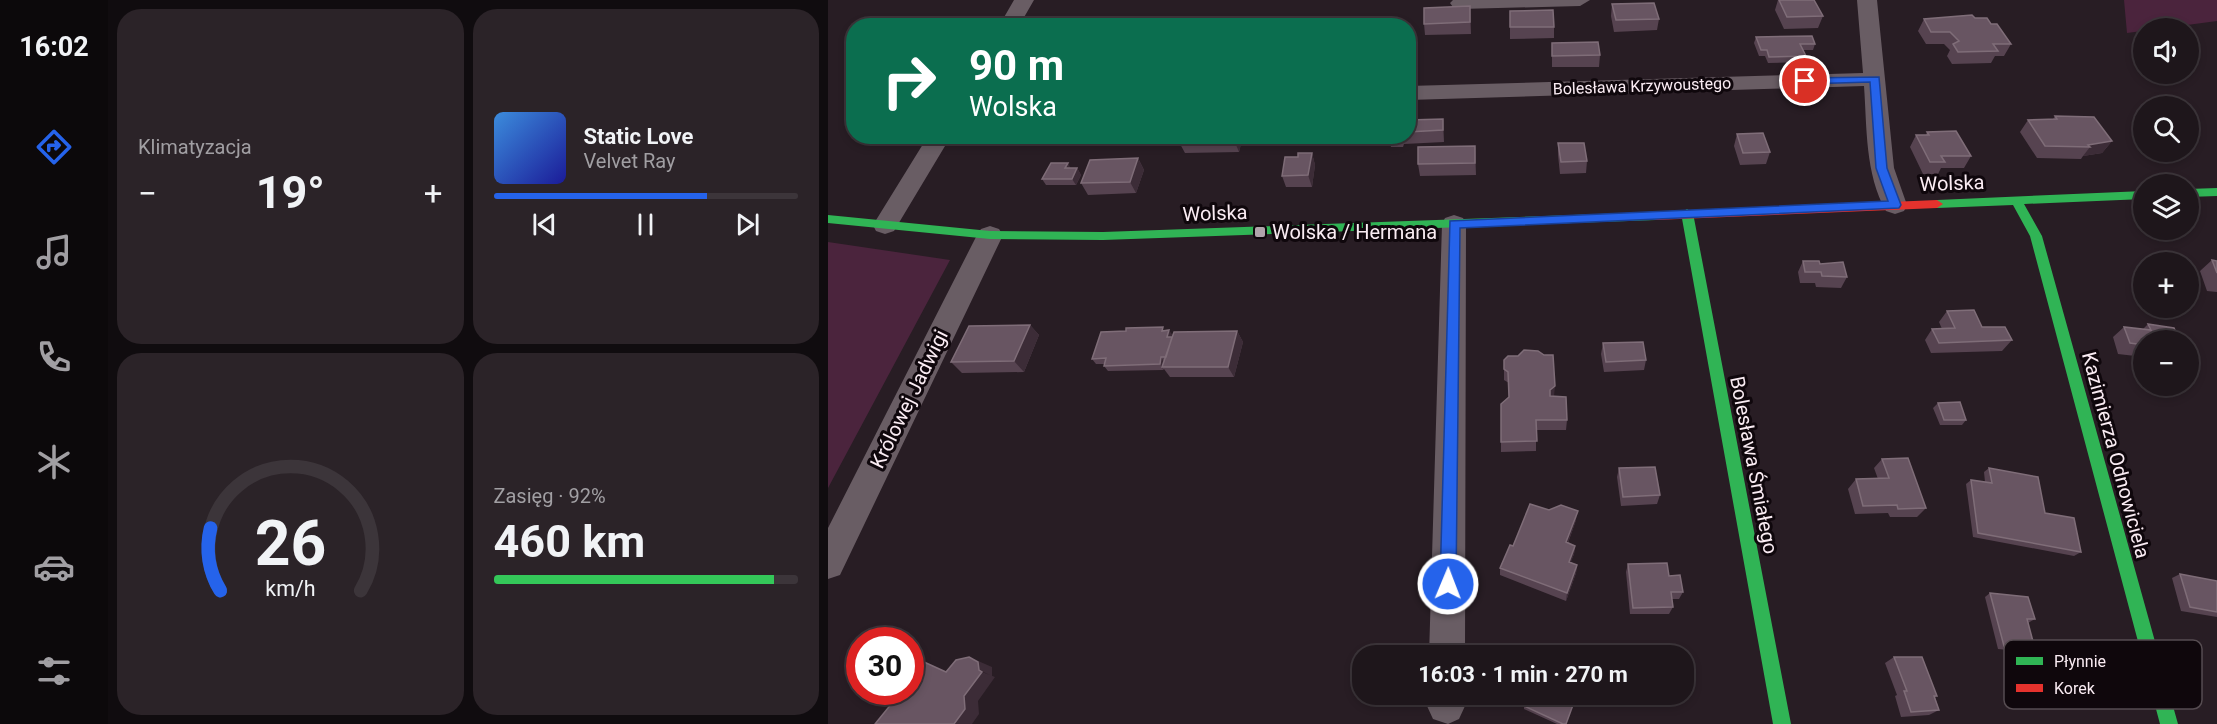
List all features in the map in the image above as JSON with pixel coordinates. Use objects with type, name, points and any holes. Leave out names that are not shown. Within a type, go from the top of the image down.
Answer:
[{"type":"street","points":[[1014,18],[1024,0]]},
{"type":"street","points":[[1460,3],[1580,0]]},
{"type":"street","points":[[1867,0],[1882,168],[1895,205]]},
{"type":"street","name":"Bolesława Krzywoustego","points":[[1416,93],[1875,79]]},
{"type":"street","points":[[885,225],[935,144]]},
{"type":"street","points":[[2199,193],[2217,192]]},
{"type":"street","name":"Wolska","points":[[828,219],[990,235],[1103,236],[1454,224],[2133,195]]},
{"type":"street","name":"Kazimierza Odnowiciela","points":[[2016,200],[2036,236],[2146,640]]},
{"type":"street","name":"Bolesława Śmiałego","points":[[1687,213],[1782,724]]},
{"type":"street","points":[[1447,645],[1454,224]]},
{"type":"street","name":"Królowej Jadwigi","points":[[828,563],[990,235]]},
{"type":"street","name":"Kazimierza Odnowiciela","points":[[2165,709],[2169,724]]},
{"type":"shaded area","points":[[2124,0],[2217,0],[2217,21],[2199,23],[2199,18],[2133,18],[2133,32],[2127,33]]},
{"type":"shaded area","points":[[828,242],[950,260],[828,488]]},
{"type":"building","points":[[1779,0],[1814,0],[1823,16],[1787,17]]},
{"type":"building","points":[[1654,3],[1659,19],[1616,20],[1612,4]]},
{"type":"building","points":[[1470,6],[1470,22],[1424,24],[1424,8]]},
{"type":"building","points":[[1553,10],[1554,27],[1510,27],[1510,11]]},
{"type":"building","points":[[1972,15],[1975,18],[1987,18],[1991,24],[1997,24],[2011,44],[1993,44],[1998,51],[1958,52],[1953,44],[1959,41],[1950,32],[1931,32],[1924,19]]},
{"type":"building","points":[[1812,36],[1815,44],[1800,44],[1806,56],[1769,57],[1767,50],[1761,50],[1756,37]]},
{"type":"building","points":[[1598,42],[1600,55],[1552,56],[1552,43]]},
{"type":"building","points":[[2055,116],[2094,117],[2112,141],[2088,145],[2090,147],[2045,146],[2028,120],[2057,119]]},
{"type":"building","points":[[1443,119],[1443,130],[1416,132],[1416,120]]},
{"type":"building","points":[[1956,131],[1971,156],[1941,156],[1945,162],[1930,162],[1916,135],[1929,135],[1927,132]]},
{"type":"building","points":[[1763,133],[1770,152],[1743,153],[1737,134]]},
{"type":"building","points":[[1558,143],[1584,143],[1587,161],[1561,162]]},
{"type":"building","points":[[1475,146],[1475,163],[1418,164],[1418,147]]},
{"type":"building","points":[[1298,153],[1312,153],[1308,175],[1282,176],[1285,157],[1298,157]]},
{"type":"building","points":[[1138,158],[1130,182],[1081,183],[1090,160]]},
{"type":"building","points":[[1051,163],[1068,163],[1065,168],[1077,168],[1072,179],[1042,179]]},
{"type":"building","points":[[2212,260],[2217,261],[2217,273]]},
{"type":"building","points":[[1803,261],[1819,261],[1820,264],[1843,262],[1847,277],[1822,276],[1821,272],[1805,272]]},
{"type":"building","points":[[1974,310],[1982,327],[2005,327],[2012,340],[1939,343],[1932,329],[1955,328],[1947,311]]},
{"type":"building","points":[[2148,324],[2175,330],[2151,330]]},
{"type":"building","points":[[1030,325],[1014,361],[951,362],[969,326]]},
{"type":"building","points":[[1163,327],[1162,331],[1169,330],[1167,337],[1172,337],[1166,357],[1161,357],[1160,364],[1104,366],[1106,358],[1092,359],[1101,332],[1126,331],[1126,328]]},
{"type":"building","points":[[2124,327],[2151,330],[2133,330],[2133,343],[2130,343]]},
{"type":"building","points":[[1237,331],[1228,367],[1162,367],[1174,332]]},
{"type":"building","points":[[1643,342],[1646,360],[1606,362],[1603,343]]},
{"type":"building","points":[[1524,350],[1553,355],[1555,386],[1550,390],[1550,396],[1566,397],[1567,420],[1536,420],[1537,441],[1501,442],[1501,404],[1509,397],[1508,372],[1504,369],[1504,360],[1508,356],[1518,356]]},
{"type":"building","points":[[1960,402],[1966,420],[1944,420],[1938,403]]},
{"type":"building","points":[[1908,458],[1926,508],[1898,509],[1897,505],[1863,506],[1856,479],[1889,478],[1882,459]]},
{"type":"building","points":[[1655,467],[1660,495],[1623,497],[1619,468]]},
{"type":"building","points":[[1989,468],[2038,477],[2045,513],[2074,518],[2081,552],[1978,533],[1971,480],[1992,483]]},
{"type":"building","points":[[1530,504],[1549,510],[1561,505],[1578,511],[1566,542],[1575,546],[1569,562],[1577,565],[1567,593],[1500,568],[1510,545],[1513,546]]},
{"type":"building","points":[[1667,563],[1669,576],[1680,575],[1683,592],[1671,592],[1673,607],[1633,608],[1628,564]]},
{"type":"building","points":[[2180,574],[2217,581],[2217,612],[2190,607]]},
{"type":"building","points":[[1990,593],[2028,597],[2035,619],[2027,619],[2033,640],[2004,640],[2004,646]]},
{"type":"building","points":[[969,657],[978,662],[979,670],[982,672],[964,696],[965,709],[954,724],[875,724],[890,705],[924,705],[924,662],[946,672],[956,660]]},
{"type":"building","points":[[1894,657],[1922,657],[1937,696],[1934,696],[1939,710],[1911,712],[1904,691],[1907,691]]},
{"type":"building","points":[[1524,705],[1573,705],[1566,724]]},
{"type":"traffic: fast","points":[[2199,193],[2217,192]]},
{"type":"traffic: fast","points":[[1937,204],[2133,195]]},
{"type":"traffic: fast","points":[[2016,200],[2036,236],[2146,640]]},
{"type":"traffic: fast","points":[[1687,213],[1782,724]]},
{"type":"traffic: fast","points":[[828,219],[990,235],[1103,236],[1656,216]]},
{"type":"traffic: fast","points":[[2165,709],[2169,724]]},
{"type":"traffic: jam","points":[[1656,216],[1937,204]]},
{"type":"place","name":"Wolska / Hermana","points":[[1260,232]]},
{"type":"route","points":[[1448,584],[1454,224],[1895,205],[1882,168],[1875,79],[1805,81]]}]
